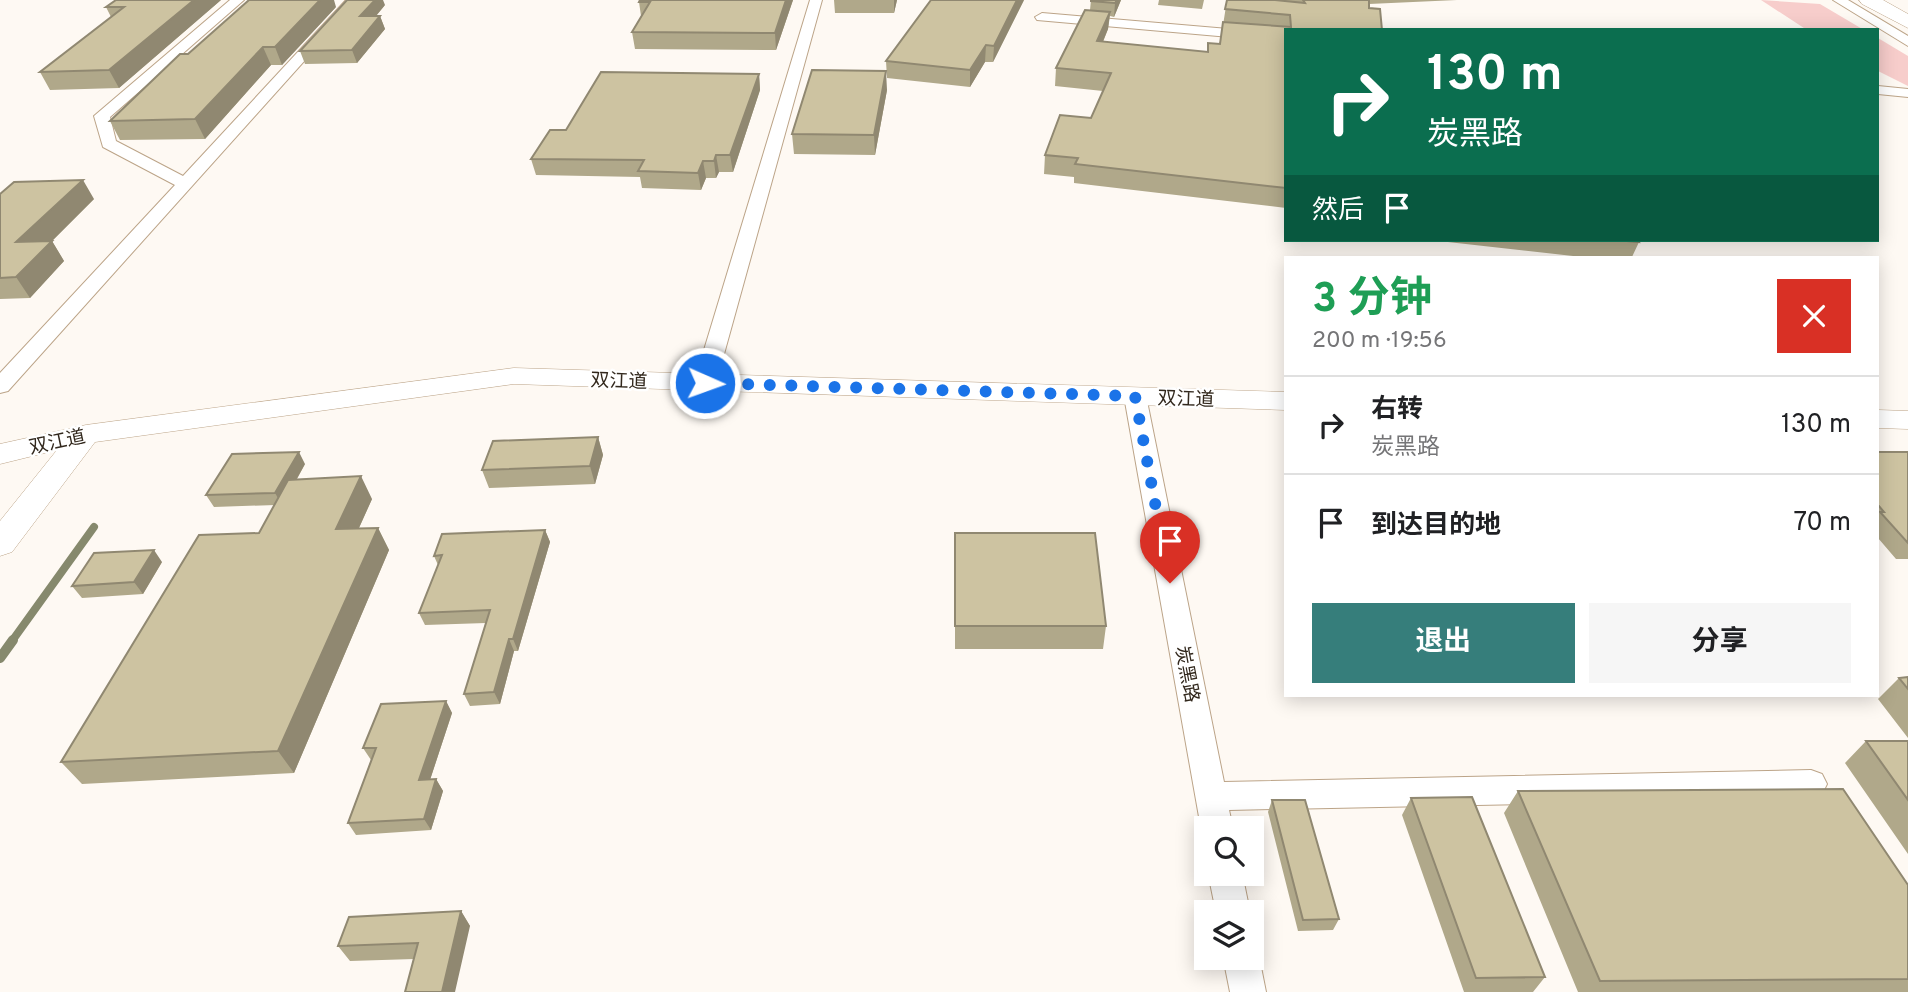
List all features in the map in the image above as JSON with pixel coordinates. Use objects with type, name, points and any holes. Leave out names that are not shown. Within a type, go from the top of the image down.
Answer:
[{"type":"highway","points":[[1870,0],[1908,22]]},
{"type":"main road","name":"双江道","points":[[0,454],[86,434],[514,376],[1284,401]]},
{"type":"main road","points":[[1879,419],[1908,420]]},
{"type":"main road","points":[[0,544],[86,434]]},
{"type":"street","points":[[184,183],[109,144],[102,116],[238,0]]},
{"type":"street","points":[[0,386],[353,0]]},
{"type":"street","points":[[705,383],[816,0]]},
{"type":"street","points":[[1839,0],[1908,42]]},
{"type":"street","points":[[1042,17],[1284,38]]},
{"type":"street","points":[[1879,90],[1908,93]]},
{"type":"street","name":"炭黑路","points":[[1135,396],[1215,816]]},
{"type":"street","points":[[1211,796],[1811,784]]},
{"type":"street","points":[[1244,970],[1248,992]]},
{"type":"shaded area","points":[[1761,0],[1820,4],[1861,28],[1804,28]]},
{"type":"shaded area","points":[[1879,39],[1908,56],[1908,86],[1879,72]]},
{"type":"building","points":[[116,0],[194,0],[109,70],[40,72],[124,7],[106,7]]},
{"type":"building","points":[[249,0],[320,0],[275,47],[263,47],[195,119],[110,121],[180,54],[188,54]]},
{"type":"building","points":[[347,0],[375,0],[360,16],[380,16],[352,50],[300,51]]},
{"type":"building","points":[[786,0],[775,33],[632,32],[650,2],[639,2]]},
{"type":"building","points":[[931,0],[1017,0],[994,46],[986,45],[970,70],[886,61]]},
{"type":"building","points":[[1091,0],[1117,0],[1115,3]]},
{"type":"building","points":[[1227,0],[1305,3],[1303,0],[1369,0],[1369,8],[1380,9],[1382,28],[1284,28],[1284,188],[1075,164],[1078,158],[1045,155],[1060,115],[1091,118],[1111,73],[1056,68],[1085,10],[1110,12],[1097,41],[1208,52],[1208,43],[1220,44],[1223,22],[1291,27],[1290,15],[1225,9]]},
{"type":"building","points":[[812,70],[886,71],[874,135],[792,134]]},
{"type":"building","points":[[601,72],[759,74],[730,155],[716,155],[714,161],[703,161],[698,173],[638,171],[644,160],[531,159],[550,130],[566,130]]},
{"type":"building","points":[[83,180],[16,242],[52,241],[16,277],[0,278],[0,194],[14,182]]},
{"type":"building","points":[[598,437],[590,466],[482,470],[493,441]]},
{"type":"building","points":[[299,452],[275,493],[206,495],[232,454]]},
{"type":"building","points":[[1879,452],[1908,452],[1908,543],[1880,512],[1884,512],[1879,506]]},
{"type":"building","points":[[361,476],[336,529],[378,528],[278,751],[61,762],[199,535],[259,533],[288,480]]},
{"type":"building","points":[[545,530],[513,639],[509,639],[494,692],[464,694],[490,610],[419,613],[442,555],[434,556],[442,534]]},
{"type":"building","points":[[955,533],[1095,533],[1106,626],[955,626]]},
{"type":"building","points":[[154,550],[134,582],[72,586],[94,553]]},
{"type":"building","points":[[1908,677],[1908,689],[1899,678]]},
{"type":"building","points":[[446,701],[419,780],[436,779],[424,819],[348,823],[376,748],[363,748],[381,704]]},
{"type":"building","points":[[1866,741],[1908,741],[1908,800]]},
{"type":"building","points":[[1843,789],[1908,885],[1908,979],[1600,981],[1518,791]]},
{"type":"building","points":[[1472,797],[1545,977],[1476,978],[1411,798]]},
{"type":"building","points":[[1272,800],[1305,800],[1339,919],[1303,920]]},
{"type":"building","points":[[461,911],[442,992],[405,992],[418,943],[338,946],[349,917]]},
{"type":"waterway","points":[[12,641],[94,527]]},
{"type":"waterway","points":[[0,658],[13,640]]},
{"type":"route","points":[[705,383],[1135,396],[1170,583]]}]
